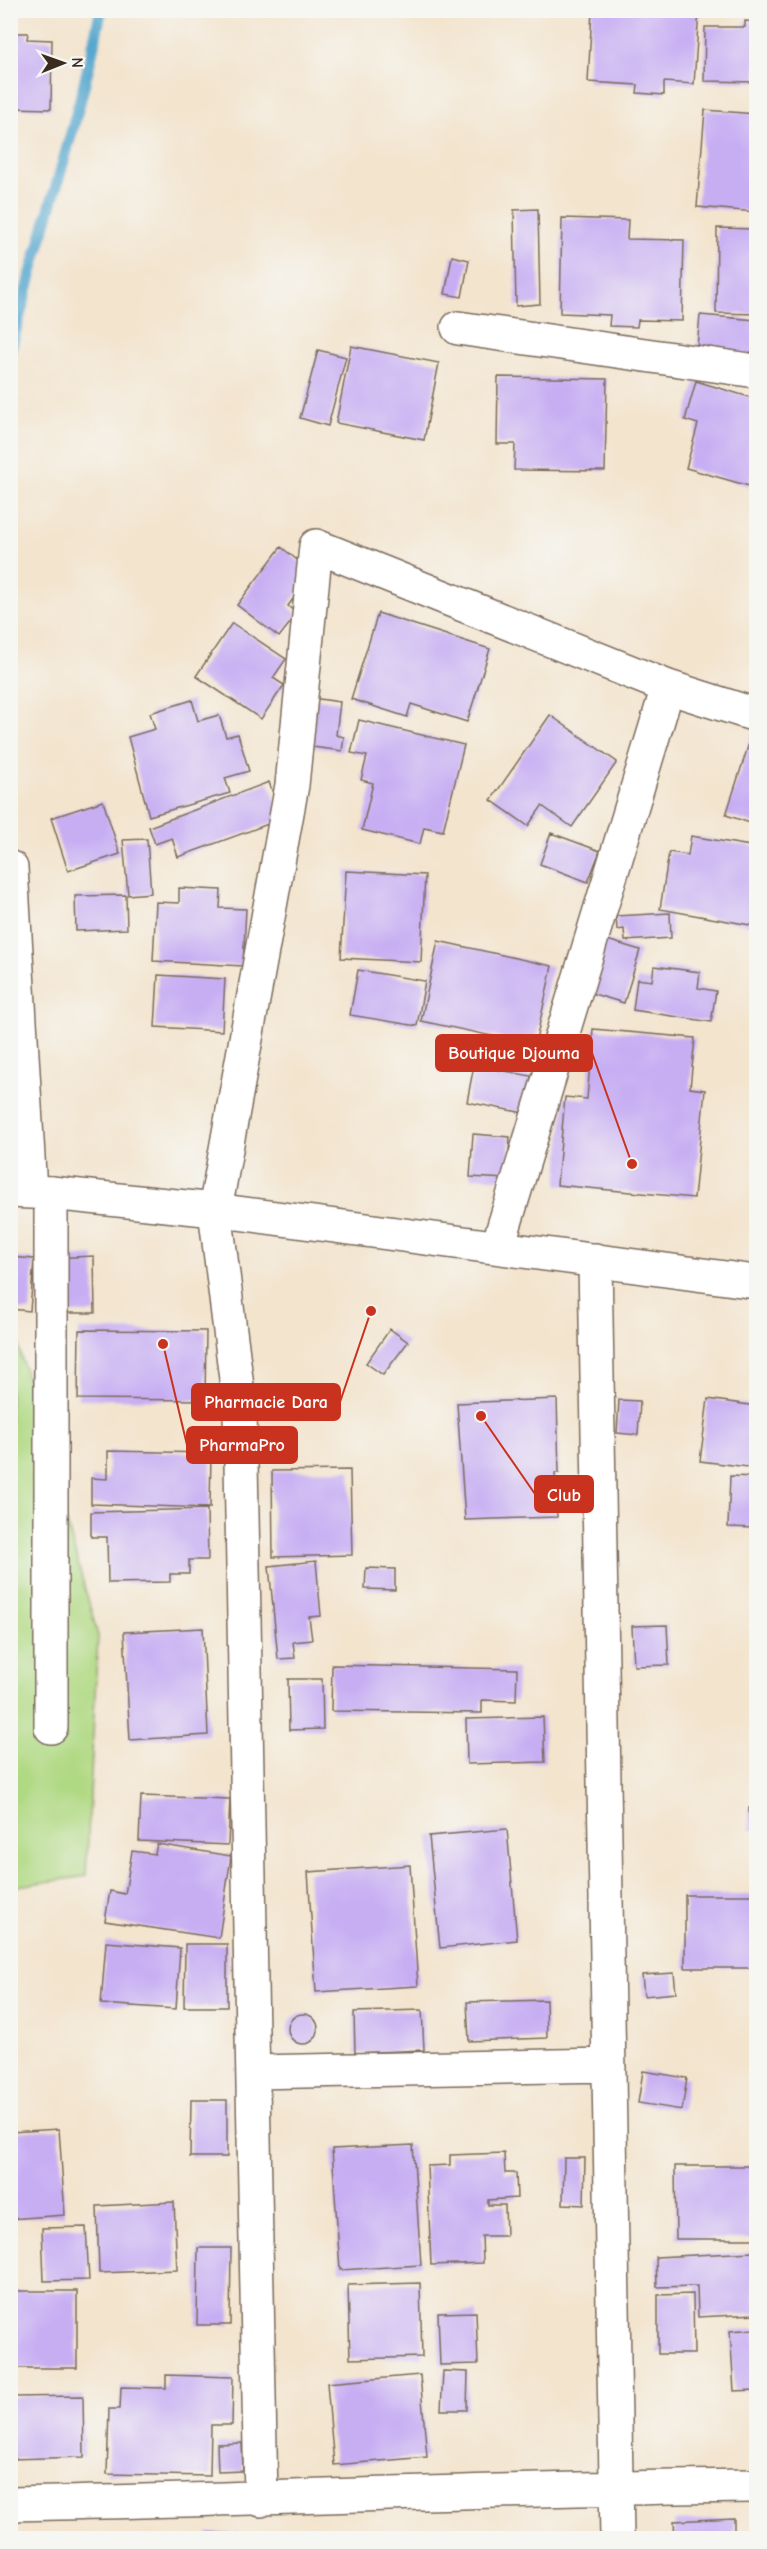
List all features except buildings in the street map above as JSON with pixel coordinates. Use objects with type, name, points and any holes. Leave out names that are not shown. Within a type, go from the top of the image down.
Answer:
[{"type":"street","points":[[458,328],[756,371]]},
{"type":"street","points":[[261,2500],[240,1411],[215,1210],[292,785],[316,546],[669,687],[756,715]]},
{"type":"street","points":[[498,1246],[669,687]]},
{"type":"street","points":[[10,868],[30,1192],[51,1728]]},
{"type":"street","points":[[30,1192],[215,1210],[756,1282]]},
{"type":"street","points":[[595,1260],[608,2065],[618,2488],[617,2538]]},
{"type":"street","points":[[253,2072],[608,2065]]},
{"type":"street","points":[[10,2504],[261,2500],[618,2488],[756,2486]]},
{"type":"green space","points":[[10,1316],[98,1636],[86,1876],[11,1887]]},
{"type":"waterway","points":[[10,351],[70,139],[101,10]]},
{"type":"place","name":"Boutique Djouma","points":[[632,1164]]},
{"type":"place","name":"Pharmacie Dara","points":[[371,1311]]},
{"type":"place","name":"PharmaPro","points":[[163,1344]]},
{"type":"place","name":"Club","points":[[481,1416]]}]
